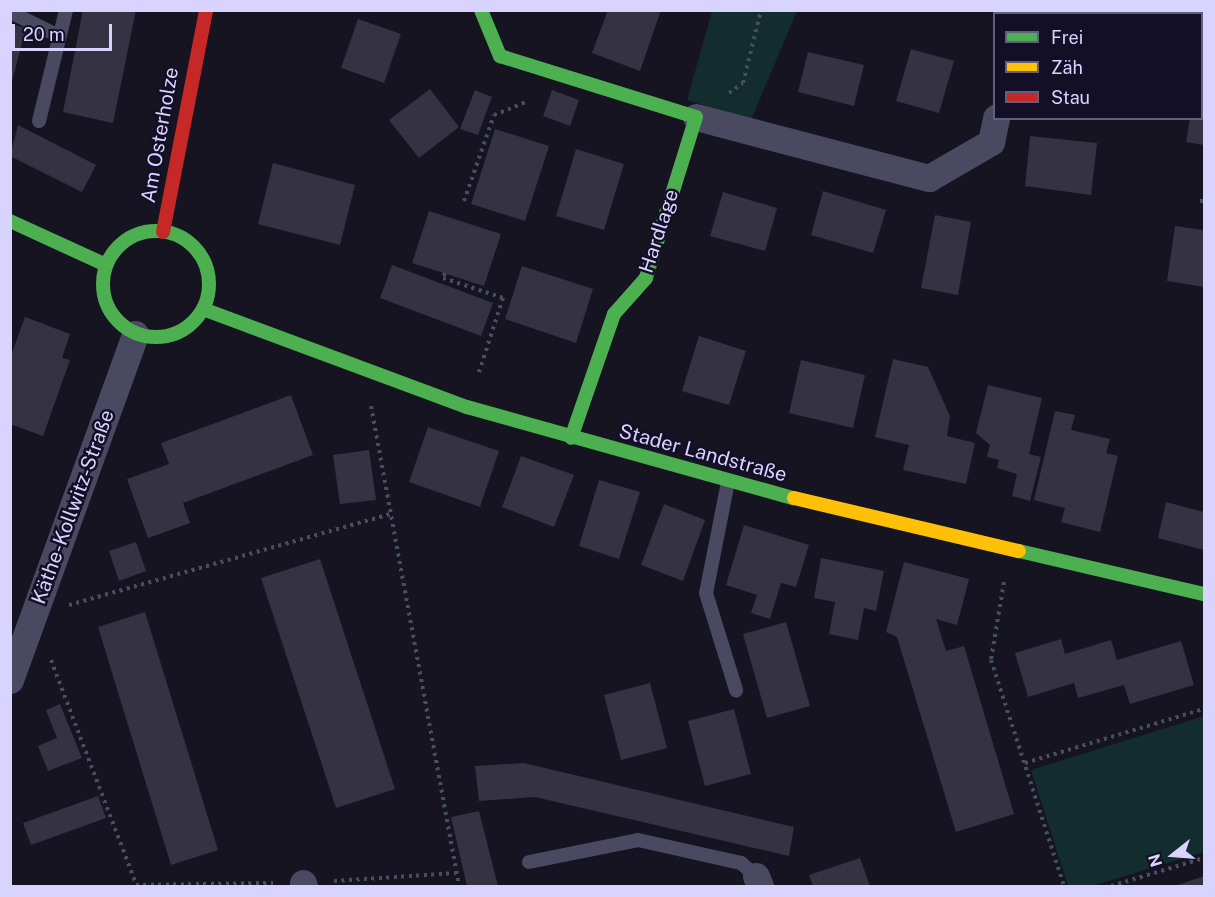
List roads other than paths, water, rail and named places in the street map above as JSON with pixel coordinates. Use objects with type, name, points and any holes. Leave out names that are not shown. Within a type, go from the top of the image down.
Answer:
[{"type":"street","name":"Am Osterholze","points":[[163,232],[206,10]]},
{"type":"street","points":[[481,10],[500,56],[696,117],[929,178],[991,142],[996,120]]},
{"type":"street","name":"Hardlage","points":[[571,438],[614,314],[646,278],[696,117]]},
{"type":"street","points":[[10,221],[106,265]]},
{"type":"street","points":[[163,232],[191,245],[202,258],[208,275],[203,309],[174,335],[135,334],[106,305],[106,265],[125,241],[163,232]]},
{"type":"street","name":"Stader Landstraße","points":[[203,309],[467,407],[571,438],[728,482],[1204,594]]},
{"type":"street","name":"Käthe-Kollwitz-Straße","points":[[10,680],[135,334]]},
{"type":"lane","points":[[39,121],[66,10]]},
{"type":"lane","points":[[10,12],[59,36]]},
{"type":"lane","points":[[728,482],[706,593],[736,690]]},
{"type":"lane","points":[[529,862],[638,840],[741,863],[758,881]]}]
